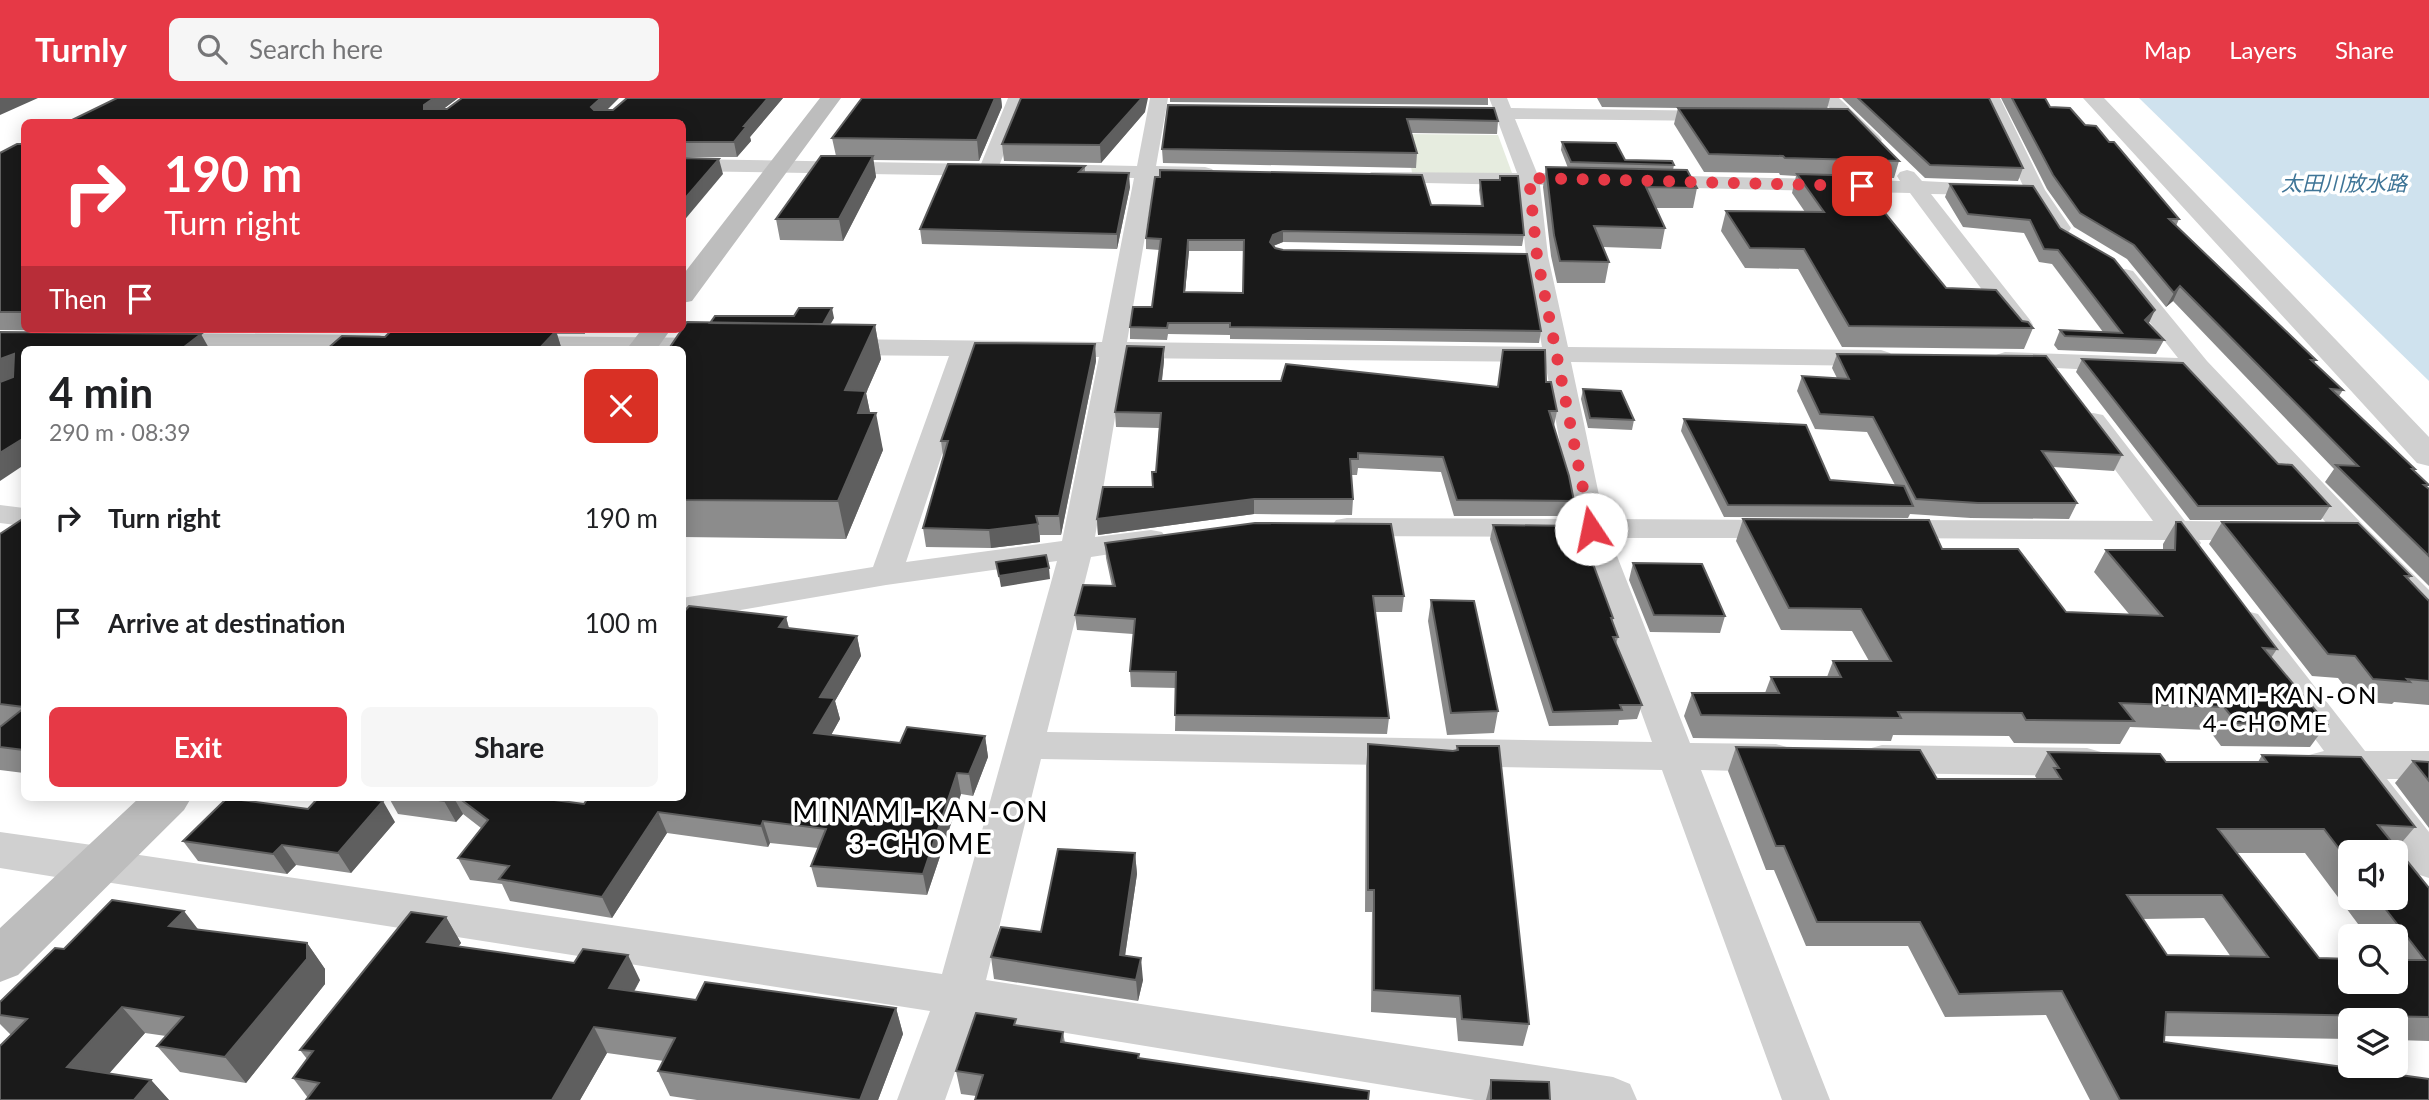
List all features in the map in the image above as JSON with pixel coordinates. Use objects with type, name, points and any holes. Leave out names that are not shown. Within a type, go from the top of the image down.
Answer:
[{"type":"main road","points":[[686,290],[831,98]]},
{"type":"main road","points":[[0,960],[165,801]]},
{"type":"street","points":[[988,170],[1017,98]]},
{"type":"street","points":[[1991,98],[2035,190],[2064,234],[2074,240]]},
{"type":"street","points":[[2093,98],[2429,456]]},
{"type":"street","points":[[921,1100],[959,996],[1077,548],[1146,172],[1162,106]]},
{"type":"street","points":[[1502,106],[1529,178],[1524,255],[1555,354],[1591,529],[1806,1100]]},
{"type":"street","points":[[1463,113],[1502,106],[1739,116]]},
{"type":"street","points":[[1834,111],[1918,187],[2200,562]]},
{"type":"street","points":[[686,164],[1228,173]]},
{"type":"street","points":[[1351,175],[2035,190]]},
{"type":"street","points":[[2106,260],[2117,266],[2198,367],[2353,533],[2429,609]]},
{"type":"street","points":[[151,333],[140,341],[401,343]]},
{"type":"street","points":[[484,344],[648,341],[744,346]]},
{"type":"street","points":[[813,346],[1910,359]]},
{"type":"street","points":[[886,575],[965,348]]},
{"type":"street","points":[[1979,359],[2198,367]]},
{"type":"street","points":[[0,514],[21,517]]},
{"type":"street","points":[[1321,526],[1813,529]]},
{"type":"street","points":[[1855,529],[2353,533]]},
{"type":"street","points":[[686,608],[886,575],[1186,534]]},
{"type":"street","points":[[2233,605],[2429,862]]},
{"type":"street","points":[[1024,746],[2121,762]]},
{"type":"street","points":[[2287,764],[2429,765]]},
{"type":"street","points":[[0,850],[959,996],[1613,1100]]},
{"type":"shaded area","points":[[1406,134],[1498,135],[1512,173],[1412,173]]},
{"type":"water","name":"太田川放水路","points":[[2139,98],[2429,98],[2429,381]]},
{"type":"building","points":[[117,98],[434,98],[424,105],[424,109],[447,109],[462,98],[601,98],[591,107],[594,110],[613,110],[627,98],[768,98],[734,142],[686,142],[686,119],[74,119]]},
{"type":"building","points":[[862,98],[995,98],[977,140],[832,138]]},
{"type":"building","points":[[1021,98],[1142,98],[1100,145],[1002,144]]},
{"type":"building","points":[[1858,98],[1989,98],[2023,168],[1930,165]]},
{"type":"building","points":[[2012,98],[2045,98],[2050,107],[2070,108],[2085,125],[2096,126],[2109,142],[2114,142],[2179,219],[2169,219],[2316,360],[2311,360],[2343,390],[2331,389],[2429,485],[2424,485],[2429,489],[2429,556],[2336,465],[2358,466],[2180,286],[2174,293],[2134,245],[2080,213],[2053,175]]},
{"type":"building","points":[[1168,105],[1494,108],[1498,121],[1407,119],[1417,153],[1162,149]]},
{"type":"building","points":[[1678,108],[1848,109],[1899,161],[1709,154]]},
{"type":"building","points":[[1562,142],[1616,143],[1625,160],[1672,161],[1674,165],[1571,162]]},
{"type":"building","points":[[21,144],[21,312],[0,312],[0,153]]},
{"type":"building","points":[[821,156],[873,156],[839,219],[776,219]]},
{"type":"building","points":[[686,158],[719,159],[686,197]]},
{"type":"building","points":[[948,164],[1085,166],[1079,172],[1129,173],[1117,234],[920,229]]},
{"type":"building","points":[[1546,167],[1687,170],[1697,188],[1646,187],[1665,228],[1594,226],[1609,262],[1560,261],[1554,235]]},
{"type":"building","points":[[1160,170],[1422,175],[1431,205],[1483,206],[1480,180],[1518,176],[1524,235],[1283,231],[1273,235],[1270,242],[1275,248],[1283,250],[1527,254],[1541,331],[1230,327],[1230,323],[1168,323],[1167,328],[1130,327],[1133,307],[1152,307],[1161,239],[1146,238],[1155,177],[1160,177]],"holes":[[[1188,240],[1244,240],[1243,293],[1184,292]]]},
{"type":"building","points":[[1797,174],[1867,176],[1876,186],[1863,186],[1946,288],[1996,290],[2022,321],[2028,322],[2033,328],[1849,326],[1804,249],[1750,248],[1726,211],[1824,212]]},
{"type":"building","points":[[1950,184],[2033,186],[2060,228],[2114,259],[2155,310],[2145,320],[2164,340],[2065,336],[2060,330],[2122,333],[2058,250],[2044,249],[2030,220],[1968,214]]},
{"type":"building","points":[[799,308],[832,308],[823,324],[710,323],[715,316],[794,316]]},
{"type":"building","points":[[686,323],[875,325],[845,390],[866,391],[858,413],[876,413],[838,501],[686,500],[686,346],[671,346],[680,333],[686,333]]},
{"type":"building","points":[[0,332],[201,334],[185,346],[21,346],[21,440],[0,453],[0,382],[13,377],[14,354],[0,359]]},
{"type":"building","points":[[389,333],[554,333],[542,346],[331,346],[342,336],[385,337]]},
{"type":"building","points":[[975,343],[1095,344],[1059,516],[1036,516],[1038,524],[989,530],[923,528],[948,441],[941,441]]},
{"type":"building","points":[[1127,346],[1164,347],[1159,381],[1281,381],[1286,364],[1498,387],[1503,350],[1545,350],[1546,382],[1551,382],[1557,411],[1549,411],[1574,501],[1457,500],[1443,457],[1358,453],[1358,459],[1350,459],[1353,499],[1254,499],[1097,519],[1103,487],[1153,487],[1152,472],[1156,472],[1161,413],[1115,412]]},
{"type":"building","points":[[1837,354],[2046,356],[2122,455],[2042,451],[2077,503],[1978,503],[1916,499],[1873,417],[1820,414],[1802,376],[1849,379]]},
{"type":"building","points":[[2082,359],[2183,363],[2278,464],[2292,465],[2330,506],[2198,506]]},
{"type":"building","points":[[1583,389],[1621,391],[1634,420],[1590,418]]},
{"type":"building","points":[[1684,419],[1806,425],[1830,480],[1904,486],[1913,506],[1728,505]]},
{"type":"building","points":[[1743,519],[1929,520],[1942,549],[2018,549],[2066,612],[2162,616],[2106,550],[2175,550],[2176,522],[2181,522],[2277,649],[2263,648],[2327,724],[2237,723],[2224,707],[2120,703],[2134,721],[2026,720],[2022,713],[1898,712],[1901,718],[1701,715],[1692,693],[1779,693],[1771,677],[1841,677],[1833,661],[1891,661],[1861,609],[1789,608]]},
{"type":"building","points":[[21,520],[21,707],[0,704],[0,534]]},
{"type":"building","points":[[2222,522],[2358,523],[2411,576],[2405,576],[2429,601],[2429,681],[2373,679],[2355,656],[2328,654]]},
{"type":"building","points":[[1255,523],[1391,524],[1404,596],[1373,596],[1389,718],[1175,715],[1176,672],[1130,671],[1135,619],[1075,615],[1083,585],[1115,586],[1105,543]]},
{"type":"building","points":[[1493,525],[1579,526],[1613,618],[1618,637],[1613,637],[1642,705],[1620,705],[1622,710],[1553,712]]},
{"type":"building","points":[[1046,555],[1049,568],[999,576],[996,562]]},
{"type":"building","points":[[1633,563],[1702,564],[1725,616],[1654,615]]},
{"type":"building","points":[[1431,600],[1474,601],[1498,711],[1451,713]]},
{"type":"building","points":[[689,606],[786,617],[779,627],[857,636],[820,697],[835,698],[814,733],[900,743],[907,727],[985,736],[969,774],[957,773],[923,874],[811,866],[826,829],[763,821],[761,826],[658,812],[602,897],[499,879],[509,866],[458,858],[488,820],[463,801],[562,801],[584,804],[586,801],[686,801],[686,609]]},
{"type":"building","points":[[21,710],[21,750],[0,747],[0,727]]},
{"type":"building","points":[[1368,744],[1453,751],[1458,750],[1457,746],[1499,746],[1529,1024],[1462,1019],[1460,996],[1374,990],[1374,890],[1368,890]]},
{"type":"building","points":[[1736,747],[1920,750],[1937,779],[2061,779],[2054,768],[2059,768],[2048,752],[2160,754],[2166,762],[2267,762],[2262,755],[2361,757],[2415,827],[2378,825],[2390,840],[2338,840],[2338,847],[2324,829],[2218,829],[2319,958],[2338,959],[2338,994],[2408,994],[2408,960],[2425,960],[2408,938],[2408,924],[2397,924],[2386,910],[2408,910],[2408,862],[2429,888],[2429,1017],[2408,1017],[2408,1008],[2338,1008],[2338,1015],[2166,1012],[2164,1042],[2338,1066],[2338,1078],[2408,1076],[2429,1079],[2429,1100],[2120,1100],[2062,991],[1959,994],[1920,922],[1817,922],[1784,846],[1776,846]],"holes":[[[2127,895],[2222,895],[2268,957],[2167,955]]]},
{"type":"building","points":[[2413,761],[2429,762],[2429,781]]},
{"type":"building","points":[[224,801],[249,801],[308,809],[315,801],[383,801],[338,853],[282,845],[273,854],[183,841]]},
{"type":"building","points":[[1058,849],[1135,853],[1120,955],[1141,958],[1136,980],[991,957],[1001,927],[1041,932]]},
{"type":"building","points":[[112,900],[184,911],[169,926],[307,943],[307,959],[225,1057],[157,1046],[183,1017],[122,1007],[67,1067],[151,1080],[134,1100],[0,1100],[0,1046],[27,1019],[0,1015],[0,1002],[55,948],[64,949]]},
{"type":"building","points":[[411,912],[446,917],[427,942],[574,963],[583,949],[628,955],[609,988],[696,1000],[705,982],[896,1008],[860,1100],[658,1071],[675,1038],[594,1027],[552,1100],[306,1100],[319,1083],[293,1078],[313,1051],[300,1050]]},
{"type":"building","points":[[976,1013],[1016,1019],[1014,1025],[1063,1032],[1061,1042],[1139,1054],[1138,1058],[1369,1091],[1368,1100],[975,1100],[983,1075],[956,1071]]},
{"type":"building","points":[[1491,1080],[1549,1082],[1550,1100],[1491,1100]]},
{"type":"district","name":"MINAMI-KAN-ON 4-CHOME","points":[[2266,708]]},
{"type":"district","name":"MINAMI-KAN-ON 3-CHOME","points":[[921,827]]},
{"type":"route","points":[[1591,529],[1537,256],[1529,178],[1862,186]]}]
